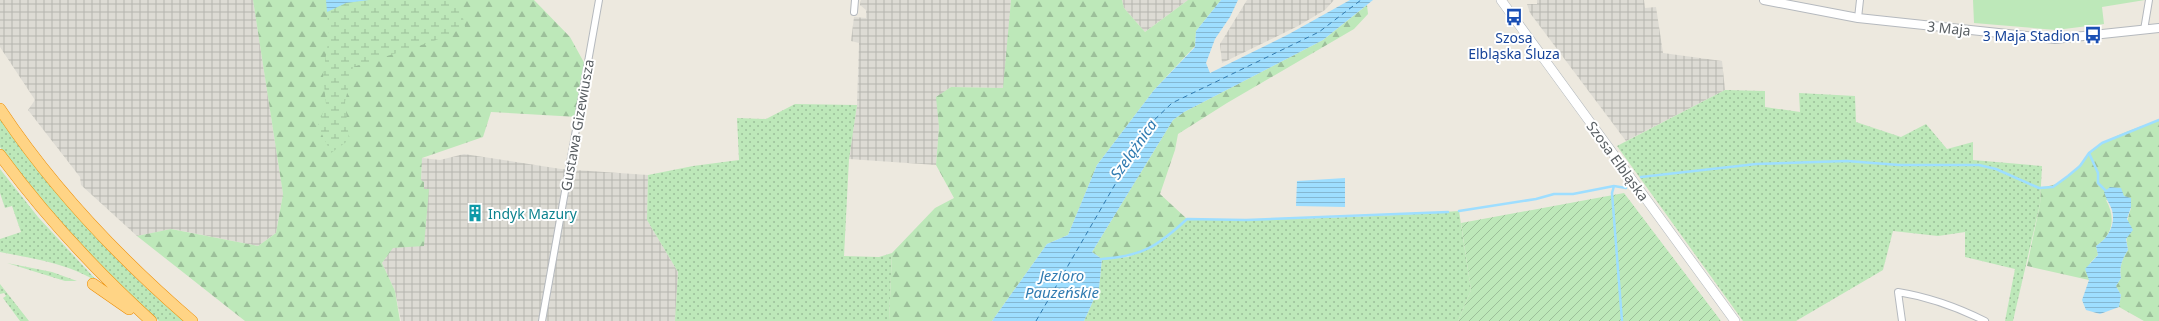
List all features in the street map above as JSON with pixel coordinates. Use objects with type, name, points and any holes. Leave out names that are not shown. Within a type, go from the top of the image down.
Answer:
[{"type":"highway","points":[[0,109],[44,170],[83,216],[120,256],[192,321]]},
{"type":"highway","points":[[0,155],[29,194],[68,239],[113,286],[151,321]]},
{"type":"highway","points":[[93,284],[147,321]]},
{"type":"main road","name":"Szosa Elbląska","points":[[1501,0],[1735,321]]},
{"type":"street","name":"Gustawa Gizewiusza","points":[[542,321],[599,0]]},
{"type":"street","points":[[854,12],[855,0]]},
{"type":"street","name":"3 Maja","points":[[1764,0],[1799,4],[1858,18],[2055,39],[2159,28]]},
{"type":"street","points":[[1858,18],[1860,0]]},
{"type":"street","points":[[2144,30],[2149,0]]},
{"type":"street","points":[[1902,321],[1898,292],[1918,295],[1958,308],[1985,321]]},
{"type":"shaded area","points":[[0,0],[253,0],[283,194],[276,233],[258,246],[172,229],[137,236],[81,185],[80,177],[28,110],[35,100],[0,47]]},
{"type":"shaded area","points":[[861,0],[1011,0],[1004,88],[951,87],[937,97],[939,127],[936,165],[849,159],[857,105],[859,43],[851,41],[854,17],[866,18],[866,10],[860,5]]},
{"type":"shaded area","points":[[1122,0],[1188,0],[1145,32],[1124,8]]},
{"type":"shaded area","points":[[1247,0],[1334,0],[1325,10],[1298,26],[1222,63],[1220,44]]},
{"type":"shaded area","points":[[1537,0],[1644,0],[1645,8],[1656,7],[1663,53],[1722,61],[1725,90],[1626,141],[1530,13],[1527,4],[1537,4]]},
{"type":"shaded area","points":[[464,154],[561,169],[648,175],[647,220],[678,272],[675,321],[401,321],[395,291],[382,263],[429,189],[424,189],[421,181],[422,158],[440,160]]},
{"type":"green space","points":[[253,0],[534,0],[570,37],[587,68],[578,117],[491,112],[483,137],[422,158],[421,180],[424,182],[424,189],[429,189],[424,246],[393,248],[382,263],[395,291],[400,321],[245,321],[137,236],[171,229],[258,246],[276,233],[283,194]]},
{"type":"green space","points":[[369,0],[459,0],[465,27],[434,41],[353,67],[345,102],[349,140],[331,153],[318,126],[326,104],[323,75],[329,35],[327,12],[346,3]]},
{"type":"green space","points":[[1011,0],[1122,0],[1124,8],[1145,32],[1188,0],[1221,0],[1196,31],[1195,46],[1154,90],[1097,165],[1068,235],[1047,244],[992,321],[889,321],[892,253],[935,208],[954,198],[936,165],[939,127],[936,97],[951,87],[1003,88]]},
{"type":"green space","points":[[1973,0],[2145,0],[2102,7],[2104,24],[2056,30],[1974,23]]},
{"type":"green space","points":[[1367,5],[1368,14],[1354,29],[1227,103],[1178,134],[1175,150],[1160,194],[1187,219],[1176,229],[1167,237],[1139,252],[1116,258],[1102,259],[1092,252],[1173,120],[1184,112],[1323,40]]},
{"type":"green space","points":[[1725,90],[1765,91],[1765,107],[1800,112],[1799,93],[1855,96],[1856,122],[1901,137],[1926,124],[1947,149],[1973,142],[1973,160],[2042,166],[2040,204],[2013,321],[2005,321],[2015,269],[1965,257],[1965,232],[1938,236],[1893,231],[1883,270],[1796,321],[1743,321],[1617,146]]},
{"type":"green space","points":[[795,104],[857,105],[849,159],[844,256],[879,257],[892,253],[889,321],[675,321],[678,272],[647,220],[648,175],[693,166],[739,160],[737,118],[766,119]]},
{"type":"green space","points":[[0,117],[41,172],[85,225],[132,275],[184,321],[159,321],[119,285],[69,233],[19,173],[0,147]]},
{"type":"green space","points":[[2159,120],[2159,321],[2144,321],[2119,307],[2121,295],[2116,286],[2121,278],[2120,270],[2128,250],[2126,229],[2131,208],[2106,200],[2111,213],[2111,226],[2106,237],[2096,246],[2098,255],[2090,263],[2089,280],[2027,266],[2040,204],[2041,187],[2052,185],[2068,177],[2087,156],[2109,140],[2130,130]]},
{"type":"green space","points":[[0,169],[38,217],[99,283],[88,276],[63,266],[0,252],[0,239],[21,232],[12,206],[5,208],[0,193]]},
{"type":"green space","points":[[1624,193],[1721,321],[1458,321],[1471,290],[1461,223]]},
{"type":"green space","points":[[1459,211],[1471,290],[1458,321],[1084,321],[1099,288],[1102,259],[1128,257],[1168,237],[1187,219],[1323,218]]},
{"type":"green space","points":[[7,263],[52,272],[77,281],[65,281]]},
{"type":"green space","points":[[0,284],[29,321],[20,321],[3,298],[6,296],[4,293],[0,294]]},
{"type":"water","points":[[326,0],[369,0],[346,3],[327,12]]},
{"type":"water","points":[[1221,0],[1238,0],[1230,17],[1215,39],[1206,63],[1210,73],[1289,34],[1350,0],[1373,0],[1323,40],[1184,112],[1173,120],[1092,252],[1102,259],[1099,288],[1084,321],[992,321],[1047,244],[1068,235],[1097,165],[1154,90],[1195,47],[1196,31]]},
{"type":"water","points":[[1345,178],[1345,207],[1296,206],[1297,181]]},
{"type":"water","points":[[2110,187],[2121,188],[2124,196],[2131,198],[2131,207],[2127,219],[2133,230],[2126,239],[2128,250],[2120,270],[2121,278],[2116,286],[2121,295],[2119,307],[2100,314],[2086,310],[2082,300],[2089,280],[2085,269],[2098,255],[2096,246],[2104,239],[2112,226],[2112,210],[2104,192]]},
{"type":"waterway","points":[[1641,177],[1756,164],[1847,161],[1899,165],[1979,165],[1996,169],[2039,188],[2053,187],[2080,166],[2089,153],[2102,143],[2159,120]]},
{"type":"waterway","points":[[2089,153],[2098,173],[2098,183],[2106,191]]},
{"type":"waterway","points":[[1614,186],[1612,193],[1622,321]]},
{"type":"waterway","points":[[1459,211],[1536,199],[1554,194],[1573,194],[1614,186],[1626,188]]},
{"type":"waterway","points":[[1102,259],[1116,258],[1148,248],[1167,237],[1187,219],[1246,220],[1448,212]]},
{"type":"ferry route","points":[[1036,321],[1150,124],[1172,103],[1319,32],[1361,0]]},
{"type":"place","name":"Szosa Elbląska Śluza","points":[[1514,17]]},
{"type":"place","name":"3 Maja Stadion","points":[[2093,35]]},
{"type":"place","name":"Indyk Mazury","points":[[475,213]]},
{"type":"water label","name":"Szelążnica","points":[[1133,149]]},
{"type":"water label","name":"Jezioro Pauzeńskie","points":[[1062,284]]}]
